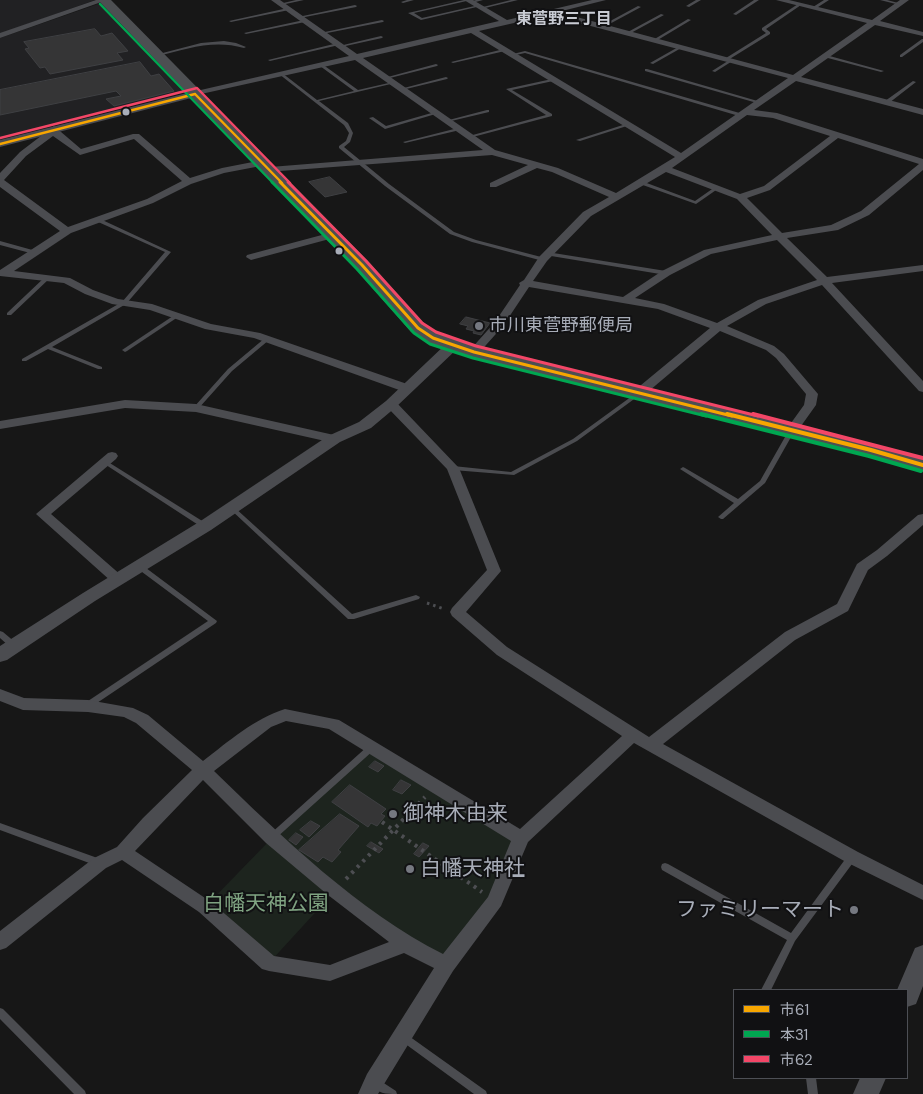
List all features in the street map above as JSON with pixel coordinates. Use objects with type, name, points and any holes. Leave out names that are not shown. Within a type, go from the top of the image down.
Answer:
[{"type":"main road","points":[[104,0],[267,166],[418,328],[433,338],[474,352],[792,430],[923,465]]},
{"type":"street","points":[[0,36],[104,0]]},
{"type":"street","points":[[0,144],[195,94],[602,0]]},
{"type":"street","points":[[780,0],[923,34]]},
{"type":"street","points":[[474,352],[499,324],[524,283],[545,256],[587,214],[665,168],[902,2]]},
{"type":"street","points":[[475,3],[506,22]]},
{"type":"street","points":[[281,4],[492,152],[574,177],[617,197]]},
{"type":"street","points":[[550,12],[923,112]]},
{"type":"street","points":[[472,30],[680,157]]},
{"type":"street","points":[[627,299],[666,273],[708,252],[781,236],[834,228],[865,213],[923,163],[774,115],[743,114]]},
{"type":"street","points":[[53,130],[46,138],[23,154],[0,180],[67,231]]},
{"type":"street","points":[[53,130],[80,152],[136,136],[188,182]]},
{"type":"street","points":[[740,197],[766,188],[836,135]]},
{"type":"street","points":[[2,273],[67,231],[150,201],[188,182],[222,171],[267,166],[361,164],[492,152]]},
{"type":"street","points":[[493,185],[536,165]]},
{"type":"street","points":[[665,168],[740,197],[781,236],[923,388]]},
{"type":"street","points":[[251,258],[333,235]]},
{"type":"street","points":[[639,393],[718,327],[762,302],[824,281],[923,268]]},
{"type":"street","points":[[2,273],[66,280],[89,292],[124,303],[152,307],[209,327],[267,339],[406,388]]},
{"type":"street","points":[[524,283],[627,299],[681,312],[752,340],[780,356],[812,394],[810,405],[792,430]]},
{"type":"street","points":[[7,650],[117,579],[140,567],[205,526],[334,439],[365,424],[391,404],[452,346]]},
{"type":"street","points":[[0,425],[125,404],[196,408],[334,439]]},
{"type":"street","points":[[391,404],[453,468],[494,571],[457,612],[502,651],[633,736],[852,857],[923,893]]},
{"type":"street","points":[[108,459],[43,514],[117,579]]},
{"type":"street","points":[[650,745],[790,636],[843,607],[850,597],[862,567],[882,553],[923,518]]},
{"type":"street","points":[[0,695],[23,704],[88,706],[128,712],[142,719],[203,770],[272,838],[335,890],[405,944],[446,965]]},
{"type":"street","points":[[0,942],[100,863],[123,852],[148,822],[203,770],[265,723],[284,716],[332,724],[521,838]]},
{"type":"street","points":[[371,1088],[446,965],[494,901],[521,838],[633,736]]},
{"type":"street","points":[[123,852],[205,907],[269,963],[330,974],[405,944]]},
{"type":"street","points":[[908,994],[923,956]]},
{"type":"street","points":[[866,1094],[873,1079]]},
{"type":"lane","points":[[231,21],[281,4],[302,0]]},
{"type":"lane","points":[[403,2],[412,0]]},
{"type":"lane","points":[[475,3],[421,19],[410,13],[475,3],[516,0]]},
{"type":"lane","points":[[688,6],[699,0]]},
{"type":"lane","points":[[734,14],[757,0]]},
{"type":"lane","points":[[814,8],[827,0]]},
{"type":"lane","points":[[882,0],[902,2]]},
{"type":"lane","points":[[714,71],[769,33],[763,29],[799,5]]},
{"type":"lane","points":[[246,33],[355,6]]},
{"type":"lane","points":[[603,26],[639,7]]},
{"type":"lane","points":[[628,33],[662,15]]},
{"type":"lane","points":[[322,33],[382,21]]},
{"type":"lane","points":[[658,41],[691,22]]},
{"type":"lane","points":[[270,60],[381,37]]},
{"type":"lane","points":[[901,56],[923,40]]},
{"type":"lane","points":[[157,55],[217,42],[236,43],[244,47]]},
{"type":"lane","points":[[652,63],[681,47]]},
{"type":"lane","points":[[453,62],[525,52],[743,114]]},
{"type":"lane","points":[[825,56],[882,72]]},
{"type":"lane","points":[[321,65],[357,91]]},
{"type":"lane","points":[[316,101],[357,91],[436,65]]},
{"type":"lane","points":[[646,70],[759,102]]},
{"type":"lane","points":[[280,74],[346,124],[351,133],[348,142],[341,147],[452,234],[474,242],[545,256],[666,273]]},
{"type":"lane","points":[[402,89],[446,78]]},
{"type":"lane","points":[[471,138],[550,115],[508,89],[552,80]]},
{"type":"lane","points":[[887,102],[914,82]]},
{"type":"lane","points":[[448,121],[487,111]]},
{"type":"lane","points":[[371,118],[384,128],[436,113]]},
{"type":"lane","points":[[578,140],[628,125]]},
{"type":"lane","points":[[405,142],[458,129]]},
{"type":"lane","points":[[642,183],[696,203],[717,188]]},
{"type":"lane","points":[[24,360],[124,303],[168,252],[98,220]]},
{"type":"lane","points":[[0,244],[34,252]]},
{"type":"lane","points":[[9,314],[47,278]]},
{"type":"lane","points":[[125,350],[176,316]]},
{"type":"lane","points":[[196,408],[230,370],[267,339]]},
{"type":"lane","points":[[48,347],[100,368]]},
{"type":"lane","points":[[453,468],[512,474],[575,440],[639,393]]},
{"type":"lane","points":[[721,517],[763,482],[792,430]]},
{"type":"lane","points":[[108,459],[205,526]]},
{"type":"lane","points":[[683,469],[739,503]]},
{"type":"lane","points":[[232,508],[351,617],[416,597]]},
{"type":"lane","points":[[88,706],[213,621],[140,567]]},
{"type":"lane","points":[[0,634],[7,650]]},
{"type":"lane","points":[[272,838],[372,747]]},
{"type":"lane","points":[[0,826],[100,863]]},
{"type":"lane","points":[[766,989],[792,938],[852,857]]},
{"type":"lane","points":[[665,867],[792,938]]},
{"type":"lane","points":[[0,1012],[81,1094]]},
{"type":"lane","points":[[402,1036],[482,1094]]},
{"type":"lane","points":[[812,1079],[813,1094]]},
{"type":"lane","points":[[371,1088],[392,1094]]},
{"type":"path","points":[[416,597],[435,607],[457,612]]},
{"type":"path","points":[[335,890],[418,804]]},
{"type":"path","points":[[382,822],[494,901]]},
{"type":"shaded area","points":[[0,0],[95,0],[0,34]]},
{"type":"shaded area","points":[[101,3],[183,92],[0,140],[0,38]]},
{"type":"green space","name":"白幡天神社","points":[[372,747],[521,838],[495,901],[446,965],[335,891],[269,963],[205,907],[272,838]]},
{"type":"building","points":[[95,29],[101,36],[112,33],[128,51],[117,53],[123,60],[50,74],[45,67],[40,68],[25,49],[29,48],[24,42]]},
{"type":"building","points":[[140,62],[151,76],[159,74],[174,91],[114,106],[106,99],[121,96],[116,91],[0,115],[0,90]]},
{"type":"building","points":[[330,177],[347,192],[325,197],[309,182]]},
{"type":"building","points":[[466,317],[490,323],[481,335],[473,333],[474,331],[466,329],[468,326],[460,324]]},
{"type":"building","points":[[375,761],[384,766],[378,772],[369,767]]},
{"type":"building","points":[[401,780],[411,785],[402,794],[393,790]]},
{"type":"building","points":[[350,785],[386,809],[381,814],[385,816],[377,826],[371,823],[368,827],[332,802]]},
{"type":"building","points":[[408,804],[421,811],[417,815],[405,808]]},
{"type":"building","points":[[340,814],[359,826],[338,850],[341,852],[332,862],[323,857],[318,862],[299,850]]},
{"type":"building","points":[[311,821],[320,826],[309,837],[300,830]]},
{"type":"building","points":[[296,833],[303,837],[296,845],[289,840]]},
{"type":"building","points":[[371,842],[383,849],[379,853],[367,846]]},
{"type":"building","points":[[423,843],[429,846],[419,857],[414,854]]},
{"type":"transit line","name":"本31","points":[[100,4],[357,269],[414,333],[430,344],[473,358],[869,456],[921,471]]},
{"type":"transit line","name":"市62","points":[[0,138],[197,88],[366,261],[422,323],[436,332],[476,346],[923,458]]},
{"type":"transit line","name":"市61","points":[[195,94],[362,265],[418,328],[433,338],[474,352],[871,450],[923,465]]},
{"type":"transit line","name":"市61","points":[[0,144],[195,94]]},
{"type":"place","name":"市川東菅野郵便局","points":[[479,326]]},
{"type":"place","name":"御神木由来","points":[[393,814]]},
{"type":"place","name":"白幡天神社","points":[[410,869]]},
{"type":"place","name":"ファミリーマート","points":[[854,910]]},
{"type":"district","name":"東菅野三丁目","points":[[564,20]]},
{"type":"park label","name":"白幡天神公園","points":[[266,904]]}]
